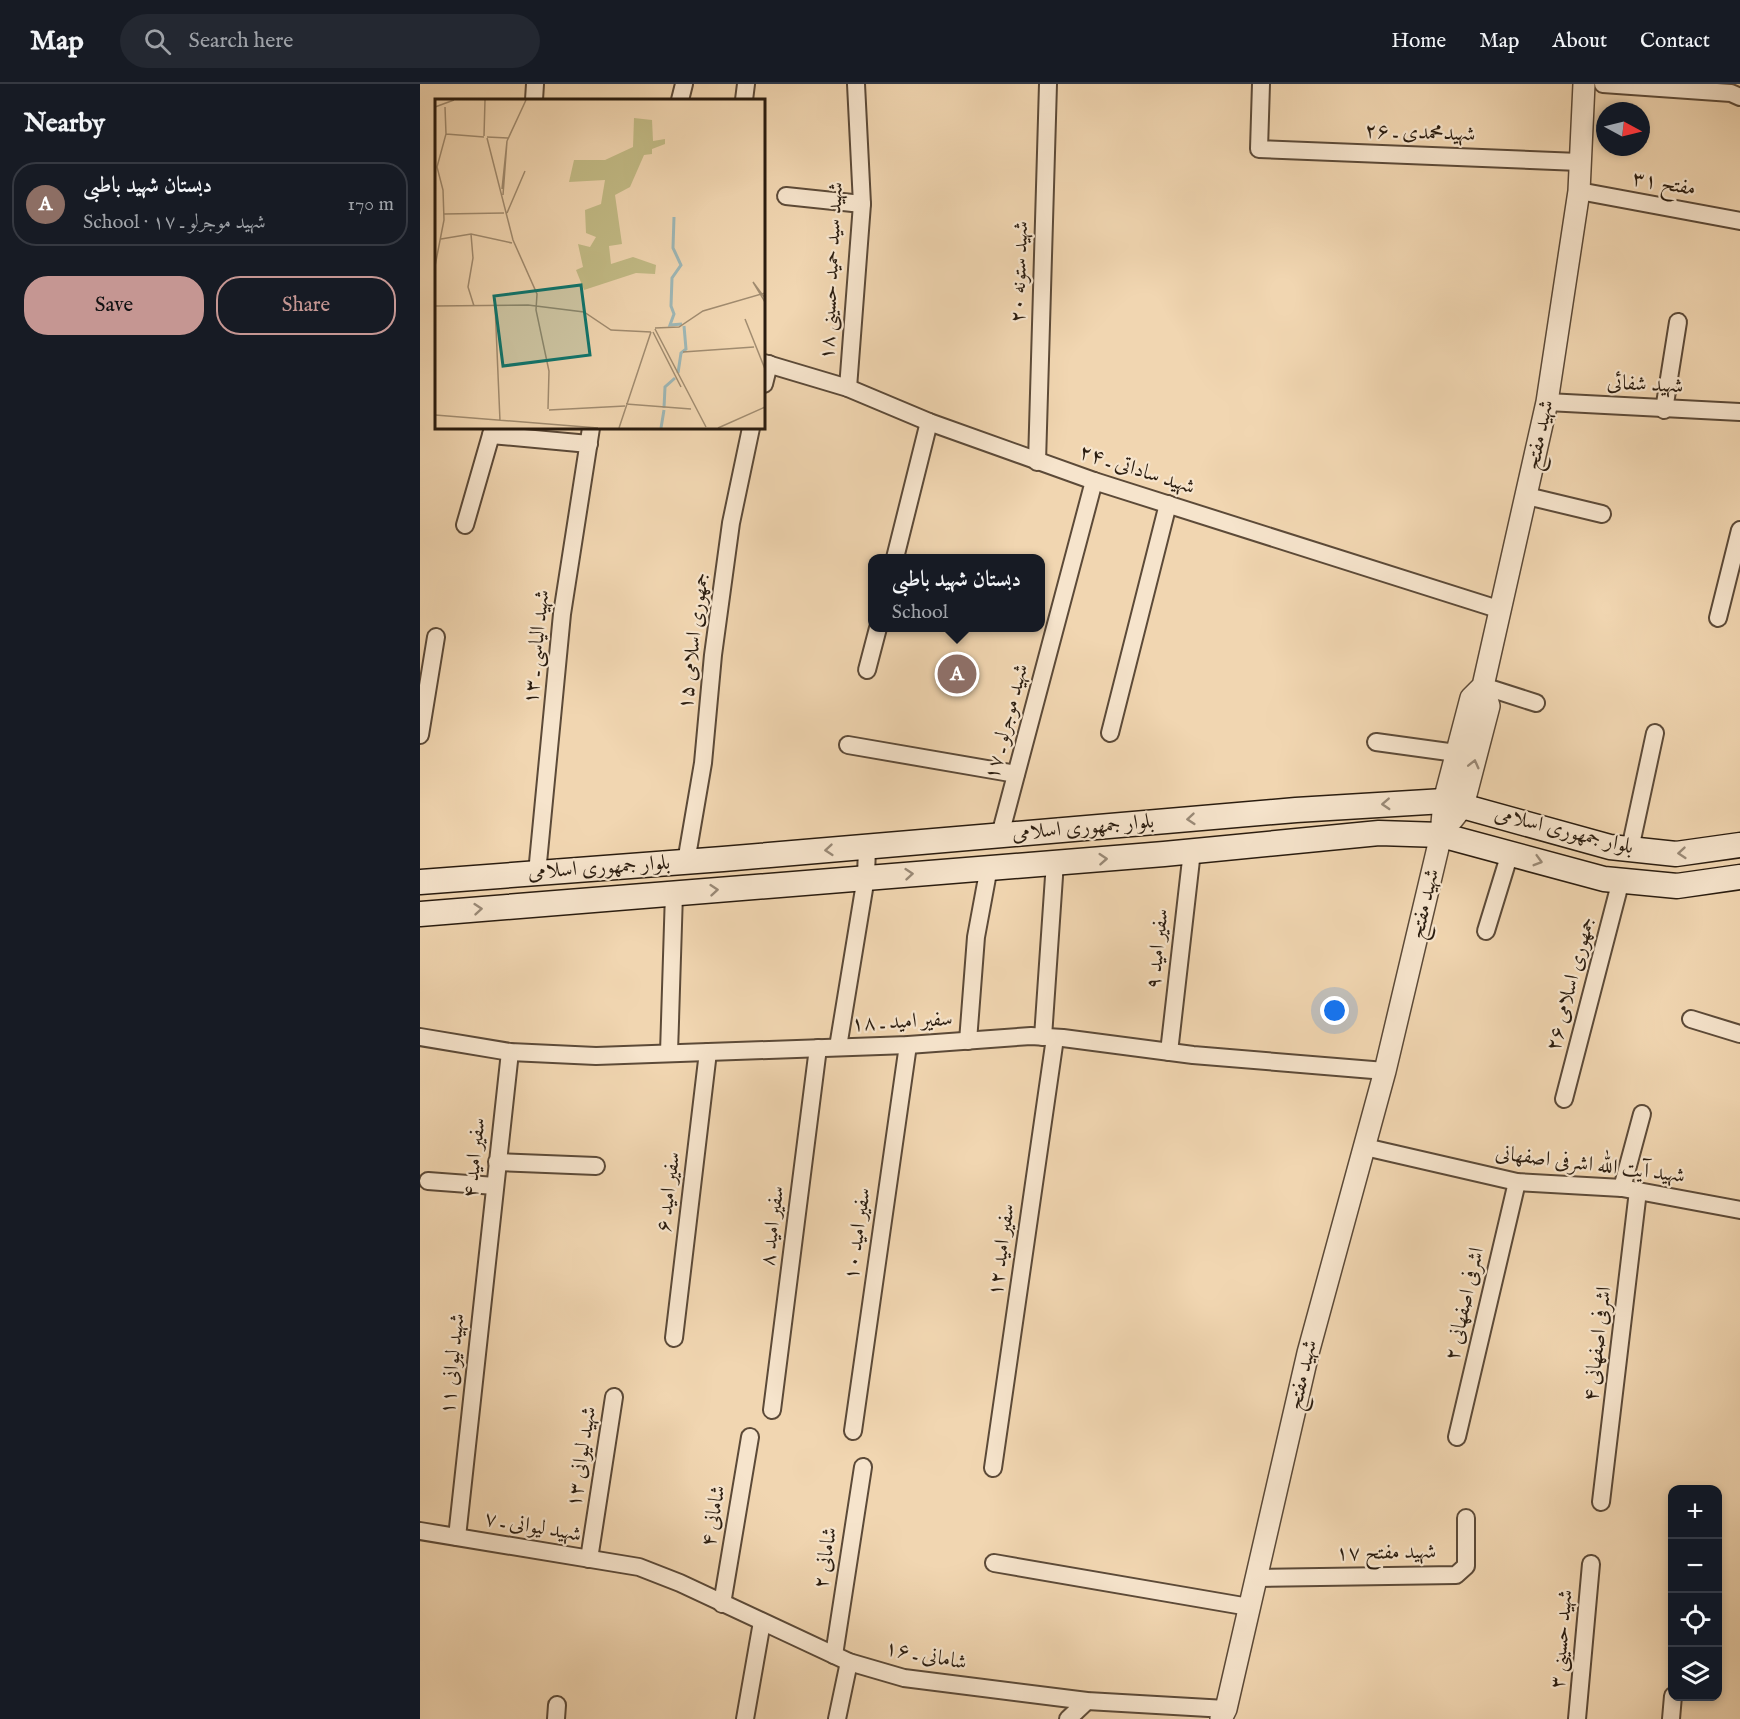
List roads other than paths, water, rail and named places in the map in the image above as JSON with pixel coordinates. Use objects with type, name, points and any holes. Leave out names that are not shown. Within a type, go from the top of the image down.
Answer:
[{"type":"main road","name":"بلوار جمهوری اسلامی","points":[[420,882],[686,862],[1284,811],[1453,804],[1610,847],[1676,854],[1740,845]]},
{"type":"main road","name":"بلوار جمهوری اسلامی","points":[[420,914],[1192,851],[1379,833],[1441,834],[1604,879],[1677,886],[1740,877]]},
{"type":"street","points":[[534,99],[535,84]]},
{"type":"street","points":[[680,99],[684,84]]},
{"type":"street","points":[[744,99],[746,84]]},
{"type":"street","name":"شهید سید حمید حسینی ۱۸","points":[[848,388],[862,204],[856,84]]},
{"type":"street","name":"شهید ستونه ۲۰","points":[[1037,462],[1048,84]]},
{"type":"street","name":"شهیدمحمدی ـ ۲۶","points":[[1261,84],[1259,149],[1579,162]]},
{"type":"street","name":"شهید مفتح","points":[[1224,1714],[1308,1353],[1385,1071],[1441,834],[1453,804],[1456,753],[1471,698],[1482,686],[1527,496],[1547,402],[1579,191],[1584,84]]},
{"type":"street","points":[[1603,84],[1731,93],[1740,97]]},
{"type":"street","name":"مفتح ۳۱","points":[[1579,191],[1740,220]]},
{"type":"street","points":[[786,196],[862,204]]},
{"type":"street","points":[[1664,410],[1678,322]]},
{"type":"street","name":"شهید ساداتی ـ ۲۴","points":[[766,363],[848,388],[929,422],[1037,462],[1501,610]]},
{"type":"street","name":"شهید شفائی","points":[[1547,402],[1664,410],[1740,412]]},
{"type":"street","points":[[896,554],[929,422]]},
{"type":"street","name":"جمهوری اسلامی ۱۵","points":[[686,862],[703,763],[713,654],[730,534],[751,429]]},
{"type":"street","points":[[465,525],[492,431],[590,436]]},
{"type":"street","name":"شهید الیاسی ـ ۱۳","points":[[537,873],[562,614],[590,436]]},
{"type":"street","name":"شهید موجرلو ـ ۱۷","points":[[1000,835],[1094,481]]},
{"type":"street","points":[[1527,496],[1602,514]]},
{"type":"street","points":[[1110,733],[1168,504]]},
{"type":"street","points":[[1718,618],[1740,530]]},
{"type":"street","points":[[867,670],[877,632]]},
{"type":"street","points":[[420,735],[436,637]]},
{"type":"street","points":[[1482,686],[1536,703]]},
{"type":"street","points":[[1453,804],[1489,706],[1482,686]]},
{"type":"street","points":[[1630,849],[1655,733]]},
{"type":"street","points":[[1376,742],[1456,753]]},
{"type":"street","points":[[848,745],[1016,774]]},
{"type":"street","points":[[838,1047],[866,877],[867,846]]},
{"type":"street","name":"سفیر امید ۹","points":[[1169,1052],[1192,851]]},
{"type":"street","points":[[1486,931],[1510,853]]},
{"type":"street","name":"سفیر امید ۱۲","points":[[993,1468],[1049,1037],[1049,950],[1055,862]]},
{"type":"street","points":[[968,1041],[974,952],[989,867]]},
{"type":"street","name":"جمهوری اسلامی ۲۶","points":[[1564,1100],[1622,880]]},
{"type":"street","points":[[669,1053],[674,893]]},
{"type":"street","points":[[1691,1019],[1740,1034]]},
{"type":"street","name":"سفیر امید ـ ۱۸","points":[[420,1036],[510,1052],[596,1056],[908,1045],[1049,1037],[1169,1052],[1385,1071]]},
{"type":"street","name":"سفیر امید ۱۰","points":[[853,1431],[908,1045]]},
{"type":"street","name":"سفیر امید ۸","points":[[772,1410],[818,1048]]},
{"type":"street","name":"سفیر امید ۴","points":[[485,1268],[510,1052]]},
{"type":"street","name":"سفیر امید ۶","points":[[674,1338],[708,1052]]},
{"type":"street","name":"اشرفی اصفهانی ۴","points":[[1601,1502],[1630,1190],[1642,1114]]},
{"type":"street","name":"شهید آیت الله اشرفی اصفهانی","points":[[1365,1147],[1517,1182],[1630,1190],[1740,1210]]},
{"type":"street","points":[[497,1162],[596,1166]]},
{"type":"street","points":[[428,1180],[495,1186]]},
{"type":"street","name":"اشرفی اصفهانی ۲","points":[[1457,1437],[1517,1182]]},
{"type":"street","name":"شهید لیوانی ۱۱","points":[[457,1537],[485,1268]]},
{"type":"street","name":"شهید لیوانی ۱۳","points":[[589,1559],[614,1397]]},
{"type":"street","name":"شامانی ۴","points":[[722,1604],[750,1437]]},
{"type":"street","name":"شامانی ۲","points":[[834,1655],[864,1467]]},
{"type":"street","name":"شهید مفتح ۱۷","points":[[1257,1578],[1456,1575],[1466,1566],[1466,1518]]},
{"type":"street","name":"شهید لیوانی ـ ۷","points":[[420,1531],[639,1567]]},
{"type":"street","points":[[994,1563],[1249,1607]]},
{"type":"street","name":"شهید حسینی ۳","points":[[1577,1719],[1591,1564]]},
{"type":"street","name":"شامانی ـ ۱۶","points":[[639,1567],[680,1583],[849,1662],[904,1678],[1087,1701],[1224,1714]]},
{"type":"street","points":[[745,1719],[762,1622]]},
{"type":"street","points":[[837,1719],[849,1662]]},
{"type":"street","points":[[1068,1719],[1087,1701]]},
{"type":"street","points":[[1671,1719],[1673,1701]]},
{"type":"place","name":"دبستان شهید باطبی","points":[[957,674]]}]
